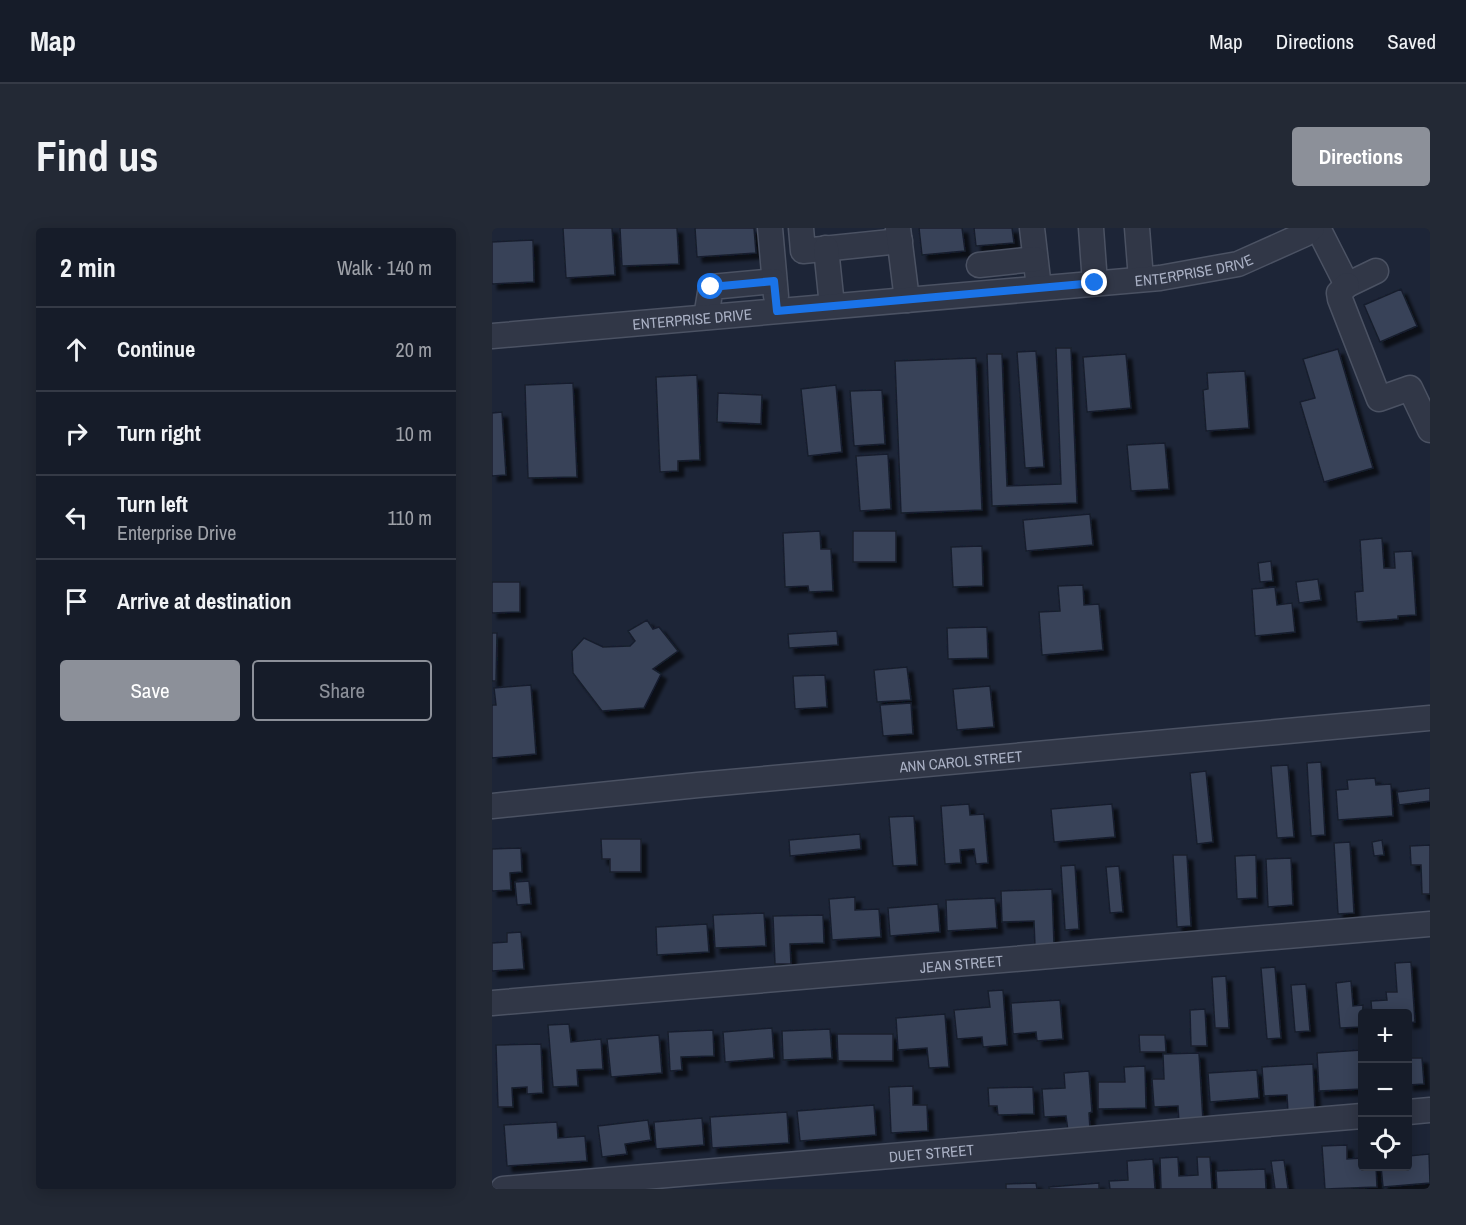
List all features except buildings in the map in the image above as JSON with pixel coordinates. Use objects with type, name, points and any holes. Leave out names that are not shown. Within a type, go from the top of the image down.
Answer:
[{"type":"street","points":[[770,228],[777,311]]},
{"type":"street","points":[[801,228],[803,251],[899,234],[907,300]]},
{"type":"street","points":[[1032,228],[1039,288]]},
{"type":"street","points":[[1091,228],[1095,283]]},
{"type":"street","points":[[1137,228],[1141,279]]},
{"type":"street","name":"ENTERPRISE DRIVE","points":[[492,336],[1160,278],[1238,264],[1305,234],[1312,228]]},
{"type":"street","points":[[1318,228],[1347,285]]},
{"type":"street","points":[[826,248],[832,306]]},
{"type":"street","points":[[979,265],[1035,259]]},
{"type":"street","points":[[1376,271],[1347,285],[1339,293],[1340,299],[1379,399],[1410,388],[1430,430]]},
{"type":"street","points":[[706,317],[711,287],[774,281]]},
{"type":"street","name":"ANN CAROL STREET","points":[[492,806],[698,784],[1430,718]]},
{"type":"street","name":"JEAN STREET","points":[[492,1003],[1430,924]]},
{"type":"street","points":[[1412,1112],[1430,1110]]},
{"type":"street","name":"DUET STREET","points":[[503,1189],[1358,1116]]},
{"type":"route","points":[[711,287],[774,281],[777,311],[1095,283]]}]
